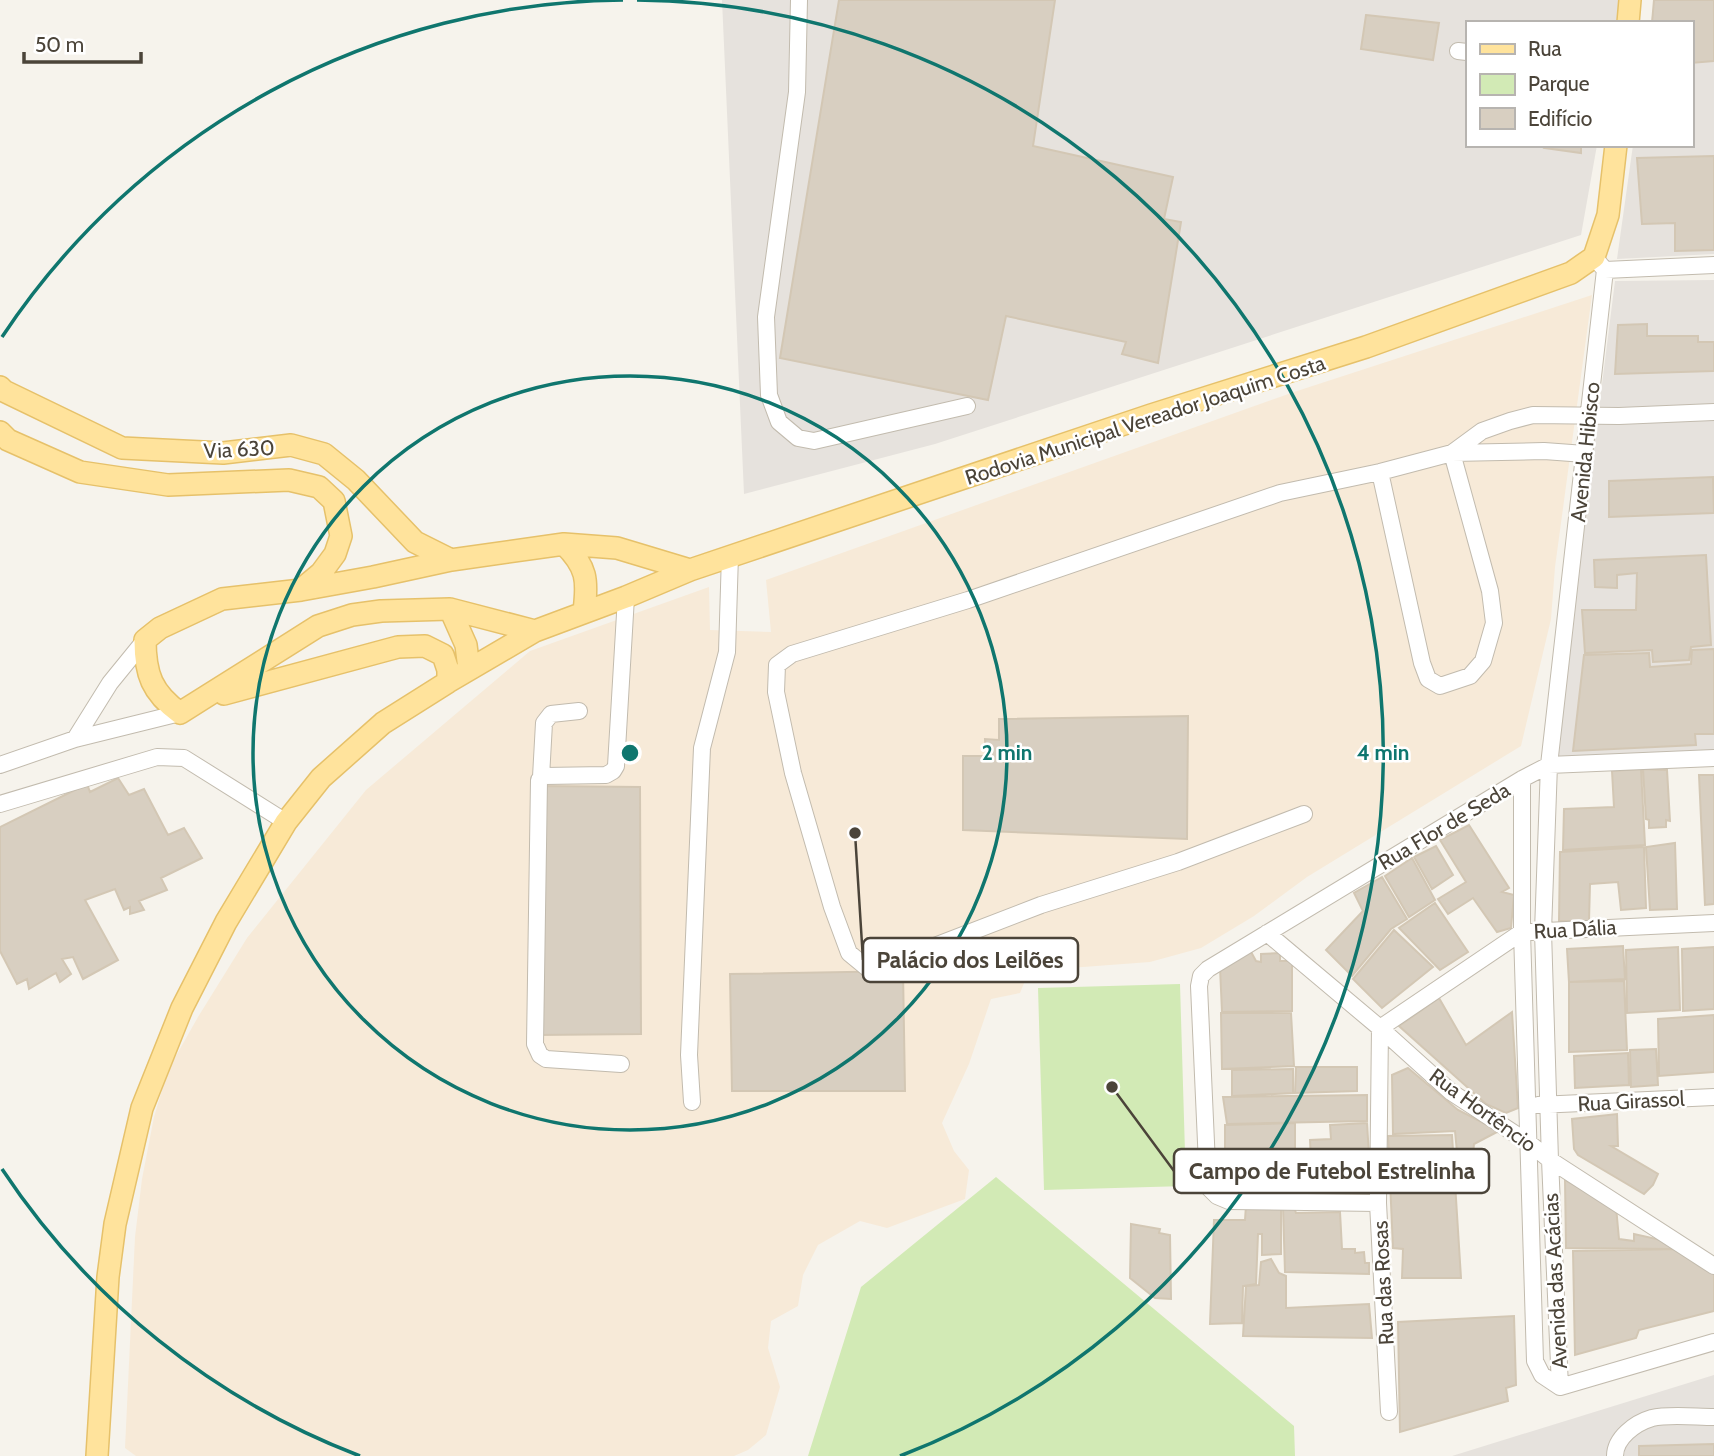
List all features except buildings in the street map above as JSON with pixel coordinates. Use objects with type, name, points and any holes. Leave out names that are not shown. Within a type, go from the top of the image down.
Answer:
[{"type":"main road","points":[[1628,21],[1630,0]]},
{"type":"main road","name":"Avenida Hibisco","points":[[1599,264],[1616,147]]},
{"type":"main road","name":"Rodovia Municipal Vereador Joaquim Costa","points":[[535,631],[730,555],[1366,347],[1599,264]]},
{"type":"main road","name":"Via 630","points":[[0,387],[122,448],[223,453],[291,445],[324,454],[356,480],[415,542],[451,560]]},
{"type":"main road","name":"Via 630","points":[[0,432],[8,440],[80,472],[168,485],[289,480],[319,487],[334,501],[341,536],[335,554],[321,573],[301,590]]},
{"type":"main road","points":[[564,544],[578,558],[585,575],[587,587],[584,611]]},
{"type":"main road","points":[[448,682],[448,670],[443,655],[425,646],[398,647],[189,707],[163,700],[150,679],[145,661],[145,640],[160,628],[222,599],[301,590],[451,560],[564,544],[617,548],[690,570]]},
{"type":"main road","points":[[189,707],[318,626],[336,619],[381,611],[450,609],[535,631]]},
{"type":"main road","points":[[450,609],[466,645],[469,669]]},
{"type":"main road","points":[[97,1456],[108,1277],[115,1224],[142,1108],[182,1008],[226,922],[286,822],[321,778],[383,723],[535,631]]},
{"type":"street","points":[[799,0],[797,92],[766,317],[769,395],[779,422],[798,438],[814,441],[967,406]]},
{"type":"street","points":[[1599,264],[1714,265]]},
{"type":"street","name":"Avenida Hibisco","points":[[1549,765],[1589,416],[1599,264]]},
{"type":"street","points":[[1452,453],[1482,430],[1533,415],[1714,412]]},
{"type":"street","points":[[1304,814],[1178,862],[1041,905],[888,964],[866,967],[849,953],[812,840],[793,773],[776,692],[777,665],[792,654],[968,600],[1280,492],[1380,472],[1452,453],[1544,451],[1585,454]]},
{"type":"street","points":[[1380,472],[1422,663],[1428,679],[1440,686],[1470,676],[1483,661],[1494,623],[1490,591],[1452,453]]},
{"type":"street","points":[[692,1102],[689,1055],[702,748],[727,652],[730,555]]},
{"type":"street","points":[[541,777],[606,775],[616,766],[626,597]]},
{"type":"street","points":[[75,740],[110,683],[145,640]]},
{"type":"street","points":[[0,765],[189,707]]},
{"type":"street","points":[[579,711],[551,714],[544,723],[539,780],[535,1044],[540,1055],[546,1059],[621,1063]]},
{"type":"street","points":[[0,804],[157,757],[184,758],[286,822]]},
{"type":"street","name":"Rua Flor de Seda","points":[[1378,1203],[1229,1201],[1217,1196],[1208,1187],[1199,986],[1202,976],[1208,969],[1267,933],[1549,765],[1714,758]]},
{"type":"street","name":"Avenida das Acácias","points":[[1549,765],[1543,931],[1560,1387]]},
{"type":"street","name":"Avenida das Acácias","points":[[1522,779],[1522,932],[1535,1360],[1542,1375],[1560,1387]]},
{"type":"street","name":"Rua Dália","points":[[1380,1028],[1522,932],[1714,923]]},
{"type":"street","name":"Rua Hortêncio","points":[[1267,933],[1380,1028],[1451,1093],[1714,1266]]},
{"type":"street","name":"Rua das Rosas","points":[[1380,1028],[1378,1203],[1389,1412]]},
{"type":"street","name":"Rua Girassol","points":[[1528,1106],[1714,1097]]},
{"type":"street","points":[[1560,1387],[1714,1342]]},
{"type":"street","points":[[1615,1456],[1615,1447],[1629,1429],[1652,1418],[1714,1417]]},
{"type":"shaded area","points":[[722,0],[1622,0],[1618,21],[1466,21],[1466,147],[1597,147],[1581,235],[935,444],[744,494]]},
{"type":"shaded area","points":[[1654,0],[1714,0],[1714,254],[1617,259],[1633,147],[1693,147],[1693,21],[1651,21]]},
{"type":"shaded area","points":[[1714,280],[1714,752],[1555,758],[1615,281]]},
{"type":"shaded area","points":[[1592,295],[1555,567],[1551,619],[1521,746],[1307,877],[1254,916],[1201,948],[1150,962],[1029,971],[1020,993],[991,999],[969,1064],[942,1123],[954,1151],[969,1170],[965,1199],[887,1228],[860,1221],[818,1245],[803,1275],[798,1306],[771,1321],[768,1348],[780,1387],[766,1435],[748,1450],[734,1456],[136,1456],[125,1448],[135,1237],[142,1179],[154,1117],[168,1070],[247,938],[366,790],[530,651],[709,587],[710,630],[771,632],[766,580],[1294,392]]},
{"type":"shaded area","points":[[1714,1375],[1714,1456],[1452,1456]]},
{"type":"green space","points":[[1180,984],[1186,1186],[1044,1190],[1038,988]]},
{"type":"green space","points":[[996,1177],[1294,1426],[1295,1456],[808,1456],[861,1287]]},
{"type":"place","name":"Palácio dos Leilões","points":[[855,833]]},
{"type":"place","name":"Campo de Futebol Estrelinha","points":[[1112,1087]]}]
